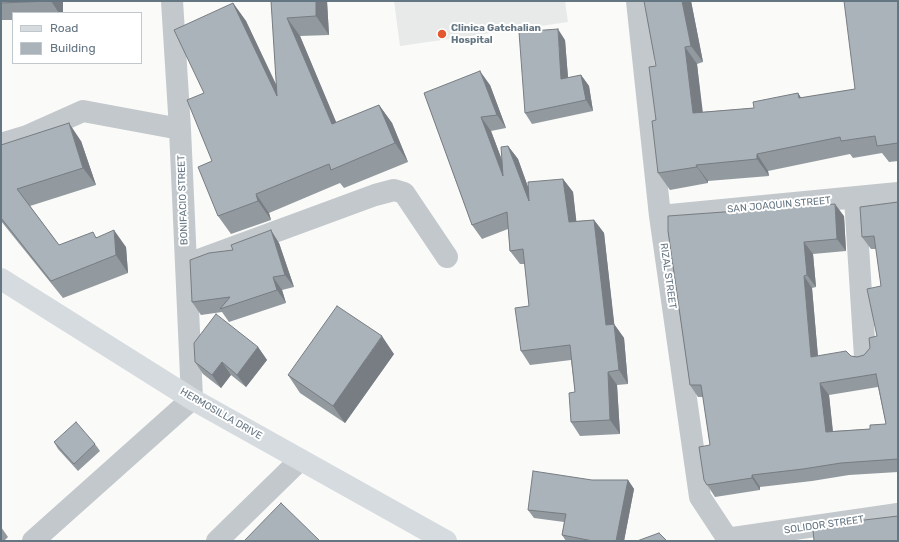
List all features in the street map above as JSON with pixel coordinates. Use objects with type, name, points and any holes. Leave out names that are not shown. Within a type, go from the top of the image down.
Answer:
[{"type":"main road","name":"HERMOSILLA DRIVE","points":[[1,279],[192,399],[446,541]]},
{"type":"street","name":"BONIFACIO STREET","points":[[172,1],[180,129],[192,399]]},
{"type":"street","name":"RIZAL STREET","points":[[637,1],[660,216],[700,497],[727,540]]},
{"type":"street","points":[[1,144],[27,136],[83,111],[180,129]]},
{"type":"street","points":[[186,264],[376,195],[394,190],[404,193],[447,257]]},
{"type":"street","name":"SAN JOAQUIN STREET","points":[[660,216],[898,193]]},
{"type":"street","points":[[855,198],[865,357]]},
{"type":"street","points":[[33,541],[192,399]]},
{"type":"street","points":[[217,541],[300,460]]},
{"type":"street","name":"SOLIDOR STREET","points":[[727,540],[898,514]]},
{"type":"shaded area","name":"Clinica Gatchalian Hospital","points":[[394,1],[565,1],[568,22],[400,46]]},
{"type":"building","points":[[1,1],[51,1],[1,3]]},
{"type":"building","points":[[271,1],[316,1],[316,16],[287,18],[332,124],[379,105],[395,143],[331,170],[329,164],[256,194],[258,201],[218,216],[198,167],[212,161],[187,100],[204,93],[174,30],[233,3],[277,96]]},
{"type":"building","points":[[644,1],[682,1],[691,46],[685,47],[693,113],[754,108],[753,102],[798,93],[799,98],[855,89],[844,1],[898,1],[898,143],[877,146],[875,136],[841,141],[840,137],[757,154],[757,159],[696,165],[697,167],[658,173],[652,121],[656,120],[649,67],[656,66]]},
{"type":"building","points":[[558,29],[561,79],[581,75],[586,100],[525,113],[519,32]]},
{"type":"building","points":[[480,71],[497,115],[481,117],[503,176],[501,147],[508,146],[529,201],[528,182],[563,179],[569,222],[594,220],[606,325],[614,324],[619,370],[608,372],[610,420],[571,422],[569,393],[575,392],[570,345],[521,351],[515,308],[529,306],[523,249],[510,251],[507,212],[472,225],[424,93]]},
{"type":"building","points":[[69,123],[83,168],[17,189],[59,245],[93,232],[96,238],[114,230],[116,255],[51,281],[1,218],[1,145]]},
{"type":"building","points":[[898,202],[898,459],[841,463],[752,475],[752,478],[707,485],[704,480],[699,447],[710,445],[701,385],[690,385],[668,231],[668,216],[835,204],[837,239],[804,242],[807,275],[804,276],[811,357],[846,351],[851,356],[857,357],[864,355],[870,348],[869,338],[877,336],[867,289],[881,286],[874,236],[862,237],[860,207]],"holes":[[[876,374],[886,424],[870,425],[870,429],[826,432],[820,383]]]},
{"type":"building","points":[[271,230],[285,275],[273,277],[277,290],[220,309],[230,297],[192,302],[190,260],[209,253],[233,250],[231,245]]},
{"type":"building","points":[[337,306],[382,336],[333,406],[288,375]]},
{"type":"building","points":[[216,314],[258,347],[237,375],[222,362],[212,375],[195,362],[194,343]]},
{"type":"building","points":[[76,422],[95,444],[74,464],[54,442]]},
{"type":"building","points":[[533,471],[592,480],[628,480],[616,541],[593,541],[562,535],[566,514],[528,510]]},
{"type":"building","points":[[281,503],[320,541],[244,541]]},
{"type":"building","points":[[898,516],[898,541],[814,541],[813,530],[856,524],[856,521]]},
{"type":"building","points":[[659,533],[667,541],[637,541]]},
{"type":"place","name":"Clinica Gatchalian Hospital","points":[[442,34]]}]
